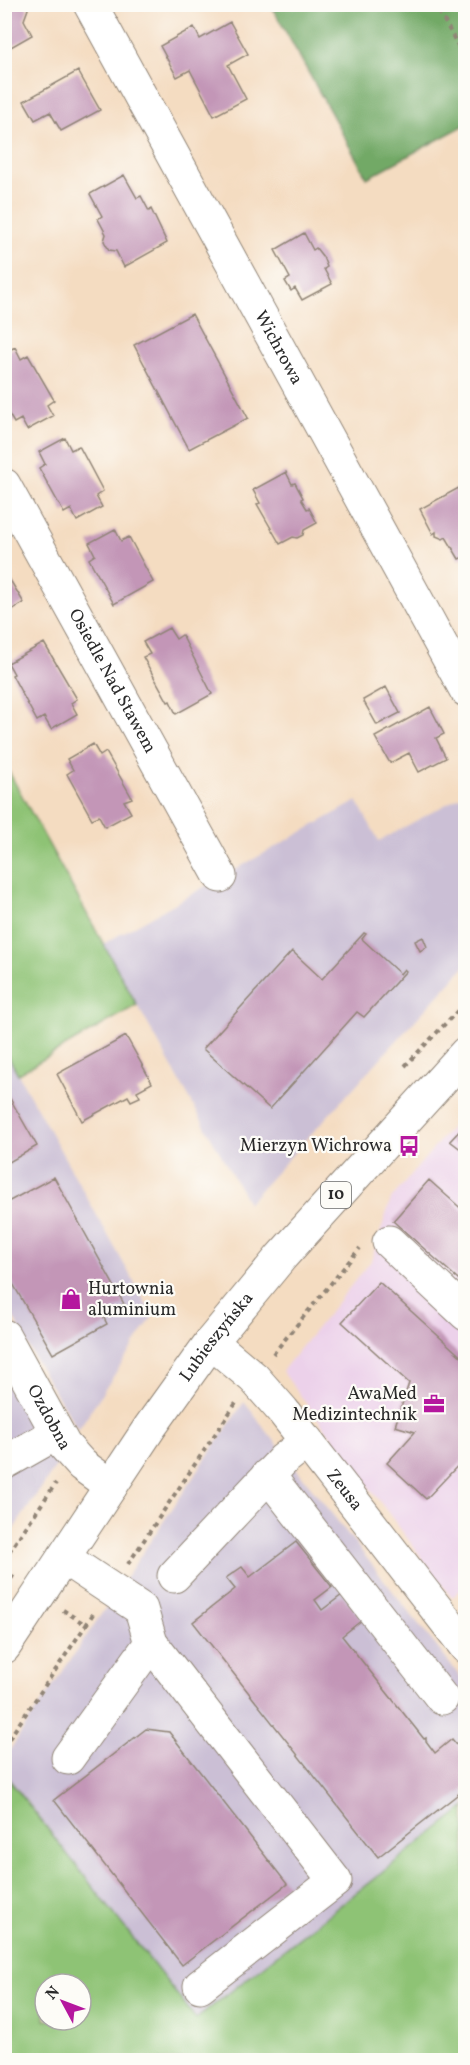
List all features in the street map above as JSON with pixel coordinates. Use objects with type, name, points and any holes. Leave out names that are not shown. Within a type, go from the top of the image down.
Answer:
[{"type":"street","name":"Wichrowa","points":[[90,4],[465,690]]},
{"type":"street","name":"Osiedle Nad Stawem","points":[[4,485],[220,876]]},
{"type":"street","name":"Lubieszyńska","points":[[4,1647],[167,1402],[211,1342],[281,1257],[465,1053]]},
{"type":"street","points":[[389,1242],[465,1314]]},
{"type":"street","name":"Ozdobna","points":[[4,1335],[66,1445],[111,1486]]},
{"type":"street","name":"Zeusa","points":[[211,1342],[259,1383],[307,1441],[465,1647]]},
{"type":"street","points":[[174,1576],[268,1475],[307,1441]]},
{"type":"street","points":[[4,1463],[66,1445]]},
{"type":"street","points":[[268,1475],[442,1698]]},
{"type":"street","points":[[64,1557],[141,1609],[151,1643],[335,1881],[200,1986]]},
{"type":"street","points":[[68,1758],[151,1643]]},
{"type":"path","points":[[435,4],[465,60]]},
{"type":"path","points":[[405,1066],[465,1002]]},
{"type":"path","points":[[4,1558],[66,1445]]},
{"type":"path","points":[[4,1746],[86,1625]]},
{"type":"shaded area","points":[[465,794],[465,966],[248,1203],[103,944],[357,801],[379,841]]},
{"type":"shaded area","points":[[4,1049],[153,1316],[78,1430],[36,1361],[5,1301]]},
{"type":"shaded area","points":[[465,1111],[466,1584],[452,1598],[282,1371],[371,1261],[391,1199]]},
{"type":"shaded area","points":[[4,1367],[58,1463],[5,1542],[4,1542]]},
{"type":"shaded area","points":[[244,1402],[465,1683],[465,1807],[196,2019],[5,1773],[5,1757]]},
{"type":"green space","points":[[271,5],[465,5],[465,125],[367,178]]},
{"type":"green space","points":[[4,763],[137,1005],[18,1074],[4,1049]]},
{"type":"green space","points":[[4,1773],[196,2019],[465,1807],[465,2060],[5,2060]]},
{"type":"building","points":[[4,4],[25,4],[28,9],[24,20],[32,35],[9,48],[7,55],[4,56]]},
{"type":"building","points":[[230,22],[248,54],[228,65],[246,99],[214,116],[190,70],[177,77],[160,46],[194,27],[200,39]]},
{"type":"building","points":[[78,71],[100,110],[61,131],[50,112],[35,120],[24,101]]},
{"type":"building","points":[[124,175],[137,198],[141,196],[149,211],[151,209],[167,243],[124,267],[116,251],[109,250],[104,241],[106,234],[98,219],[102,216],[90,194]]},
{"type":"building","points":[[304,233],[313,250],[316,248],[323,257],[327,267],[324,269],[332,284],[302,300],[295,288],[291,291],[285,281],[290,278],[275,250]]},
{"type":"building","points":[[192,314],[248,418],[189,449],[134,345]]},
{"type":"building","points":[[15,347],[21,359],[28,355],[54,400],[47,405],[53,416],[27,430],[21,419],[14,423],[4,406],[4,353]]},
{"type":"building","points":[[65,438],[71,450],[79,446],[103,491],[96,496],[102,507],[77,521],[71,509],[64,513],[39,468],[45,464],[39,452]]},
{"type":"building","points":[[286,472],[292,484],[295,483],[303,498],[301,499],[317,523],[304,530],[303,535],[280,544],[257,504],[260,503],[253,490]]},
{"type":"building","points":[[466,484],[466,556],[459,559],[446,537],[443,539],[436,536],[436,532],[433,534],[420,509]]},
{"type":"building","points":[[115,529],[121,541],[129,537],[153,582],[114,604],[89,559],[95,555],[89,543]]},
{"type":"building","points":[[4,570],[24,603],[4,614]]},
{"type":"building","points":[[169,628],[176,639],[182,635],[212,694],[176,714],[143,657],[150,654],[143,642]]},
{"type":"building","points":[[44,643],[77,699],[71,703],[77,714],[51,729],[44,717],[37,721],[8,663]]},
{"type":"building","points":[[386,687],[400,713],[377,725],[363,700]]},
{"type":"building","points":[[430,707],[444,734],[436,738],[446,758],[419,772],[409,753],[390,763],[375,737]]},
{"type":"building","points":[[93,744],[100,756],[106,752],[132,798],[124,801],[131,813],[105,827],[99,816],[92,819],[67,774],[73,770],[67,759]]},
{"type":"building","points":[[364,933],[366,934],[362,939],[400,974],[404,969],[406,971],[364,1017],[357,1012],[270,1109],[203,1049],[292,951],[322,979]]},
{"type":"building","points":[[423,937],[427,947],[420,951],[415,941]]},
{"type":"building","points":[[126,1036],[152,1083],[137,1091],[140,1097],[131,1101],[128,1096],[82,1121],[57,1074]]},
{"type":"building","points":[[4,1088],[37,1146],[4,1165]]},
{"type":"building","points":[[466,1124],[466,1153],[450,1141]]},
{"type":"building","points":[[54,1177],[124,1304],[103,1316],[107,1324],[53,1354],[4,1268],[4,1204]]},
{"type":"building","points":[[429,1180],[466,1213],[466,1286],[393,1221]]},
{"type":"building","name":"AwaMed Medizintechnik","points":[[379,1282],[466,1361],[466,1457],[426,1499],[387,1463],[415,1432],[395,1426],[409,1383],[342,1322]]},
{"type":"building","points":[[296,1542],[332,1587],[315,1600],[322,1610],[342,1595],[362,1620],[342,1636],[424,1739],[426,1738],[435,1753],[452,1739],[466,1756],[466,1788],[378,1857],[193,1622],[235,1589],[226,1578],[242,1567],[250,1577]]},
{"type":"building","points":[[146,1729],[169,1732],[287,1884],[182,1965],[54,1800]]},
{"type":"place","name":"Mierzyn Wichrowa","points":[[409,1146]]},
{"type":"place","name":"Hurtownia aluminium","points":[[71,1299]]},
{"type":"place","name":"AwaMed Medizintechnik","points":[[434,1404]]}]
